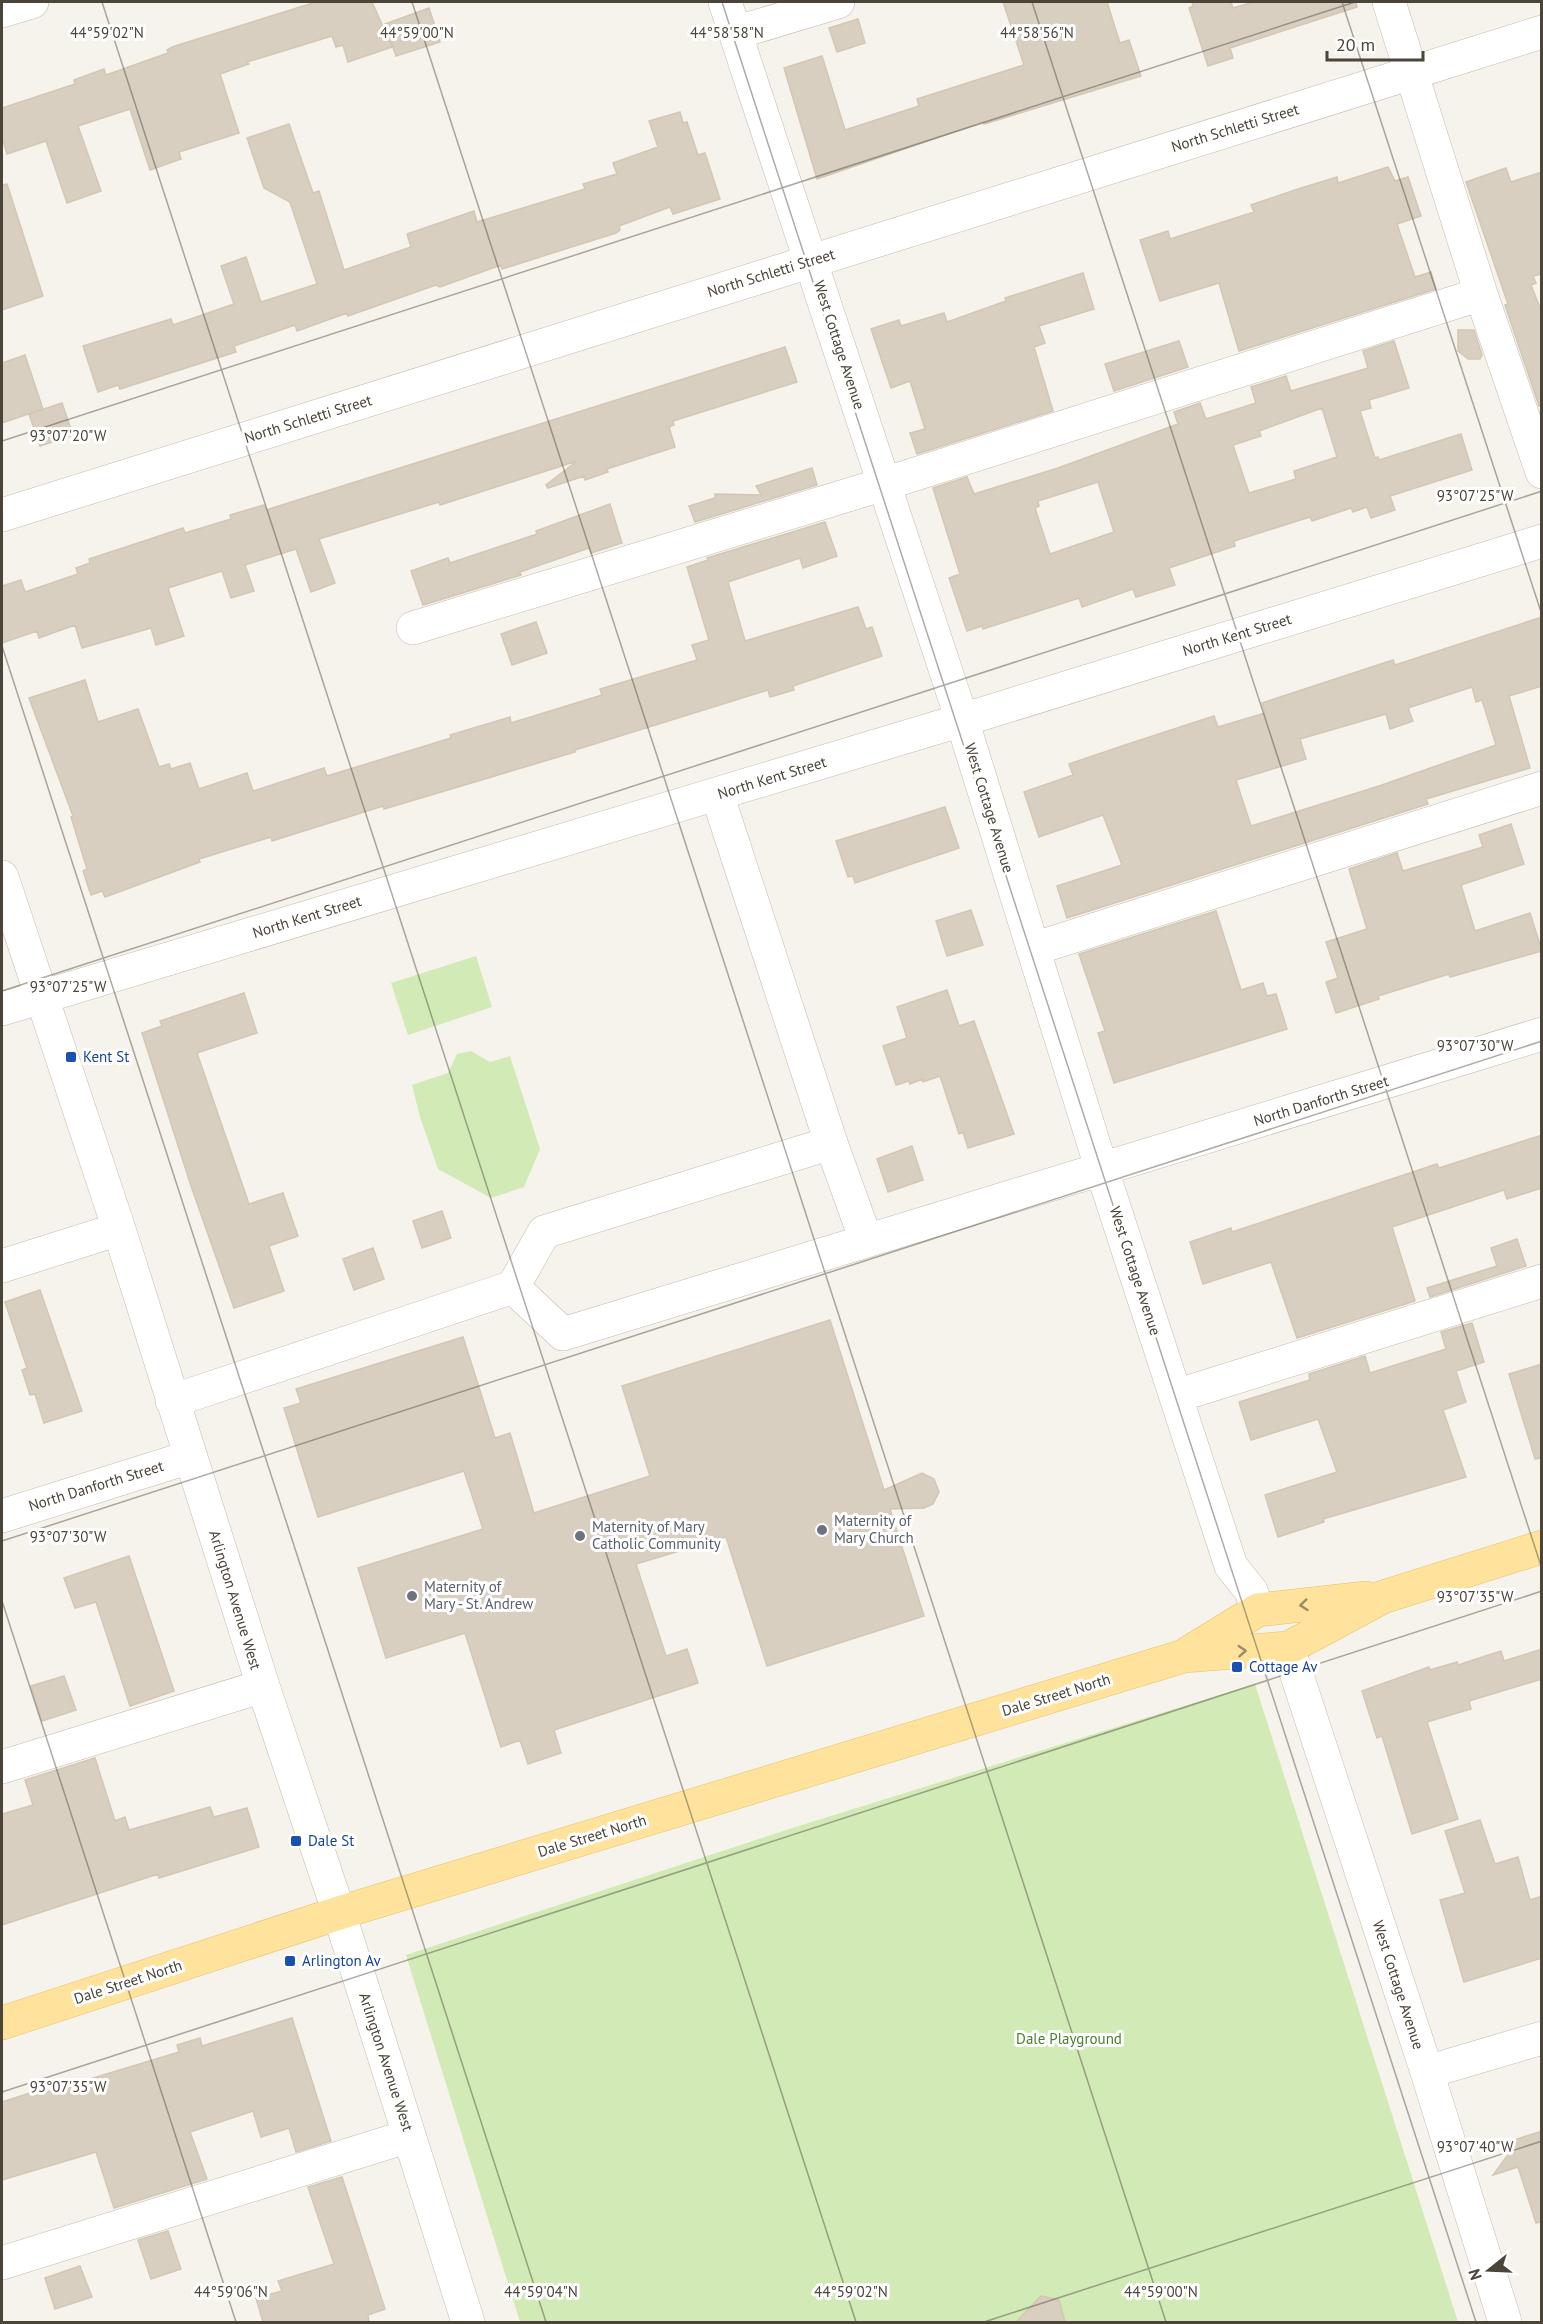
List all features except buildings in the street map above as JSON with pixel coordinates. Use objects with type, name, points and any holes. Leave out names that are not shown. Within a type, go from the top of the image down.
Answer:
[{"type":"main road","name":"Dale Street North","points":[[2,2023],[339,1913],[1184,1656],[1288,1648],[1383,1597],[1542,1547]]},
{"type":"main road","name":"Dale Street North","points":[[1184,1656],[1258,1610],[1383,1597]]},
{"type":"street","points":[[2,11],[32,2]]},
{"type":"street","name":"West Cottage Avenue","points":[[725,2],[962,720],[1101,1167],[1231,1566],[1251,1591],[1258,1610]]},
{"type":"street","points":[[735,33],[837,2]]},
{"type":"street","points":[[1389,2],[1481,294],[1542,472]]},
{"type":"street","name":"North Schletti Street","points":[[2,515],[1542,32]]},
{"type":"street","points":[[413,628],[884,484],[1481,294]]},
{"type":"street","name":"North Kent Street","points":[[2,1009],[962,720],[1542,541]]},
{"type":"street","points":[[1033,949],[1542,788]]},
{"type":"street","points":[[717,794],[831,1143],[867,1240]]},
{"type":"street","name":"Arlington Avenue West","points":[[2,877],[119,1229],[262,1686],[339,1913],[468,2322]]},
{"type":"street","name":"North Danforth Street","points":[[513,1287],[563,1334],[1101,1167],[1542,1034]]},
{"type":"street","points":[[172,1401],[513,1287],[544,1232],[831,1143]]},
{"type":"street","points":[[2,1266],[119,1229]]},
{"type":"street","points":[[1176,1396],[1542,1281]]},
{"type":"street","name":"North Danforth Street","points":[[2,1516],[190,1457]]},
{"type":"street","name":"West Cottage Avenue","points":[[1288,1648],[1427,2072],[1505,2322]]},
{"type":"street","points":[[2,1767],[262,1686]]},
{"type":"street","points":[[1427,2072],[1542,2038]]},
{"type":"street","points":[[2,2264],[410,2136]]},
{"type":"green space","points":[[476,956],[492,1007],[408,1035],[391,983]]},
{"type":"green space","points":[[471,1051],[490,1062],[510,1056],[540,1149],[524,1187],[491,1198],[438,1169],[420,1117],[412,1085],[448,1073],[457,1054]]},
{"type":"green space","name":"Dale Playground","points":[[1255,1684],[1458,2322],[520,2322],[406,1955],[789,1829]]},
{"type":"place","name":"Kent St","points":[[71,1057]]},
{"type":"place","name":"Maternity of Mary Church","points":[[822,1530]]},
{"type":"place","name":"Maternity of Mary Catholic Community","points":[[580,1536]]},
{"type":"place","name":"Maternity of Mary - St. Andrew","points":[[412,1596]]},
{"type":"place","name":"Cottage Av","points":[[1237,1667]]},
{"type":"place","name":"Dale St","points":[[296,1841]]},
{"type":"place","name":"Arlington Av","points":[[290,1961]]}]
